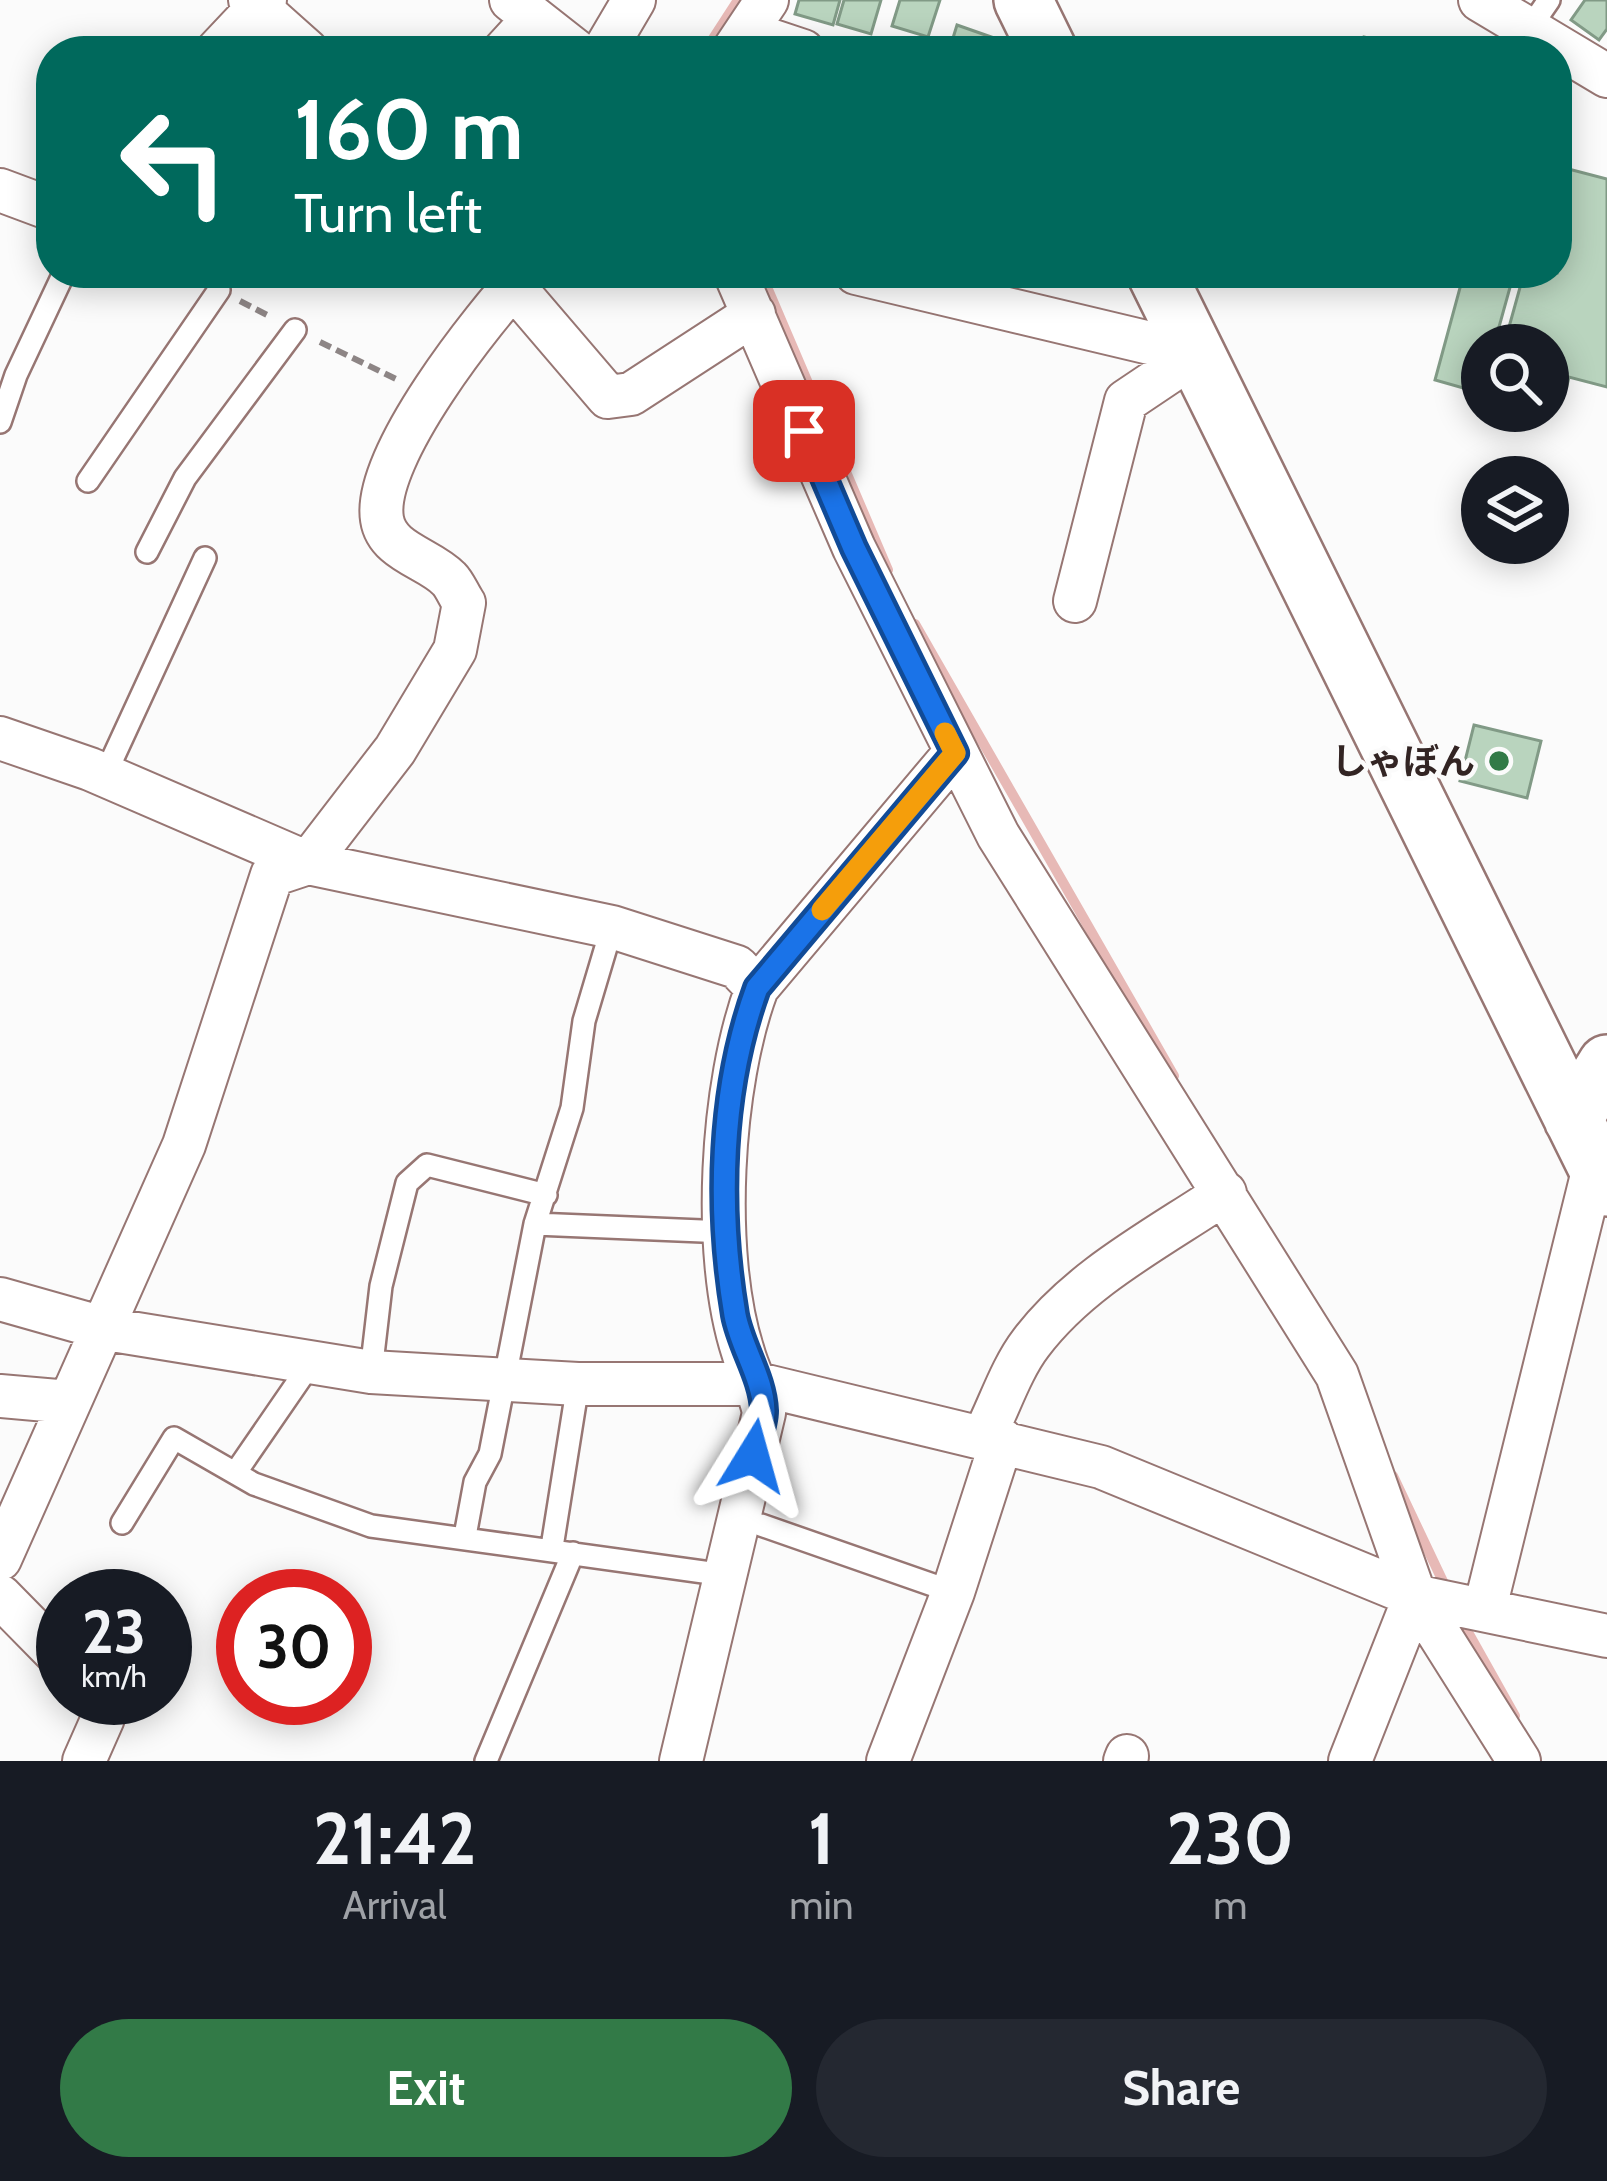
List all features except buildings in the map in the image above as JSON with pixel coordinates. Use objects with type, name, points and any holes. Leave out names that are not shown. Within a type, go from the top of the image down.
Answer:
[{"type":"street","points":[[613,36],[634,0]]},
{"type":"street","points":[[1023,0],[1041,36]]},
{"type":"street","points":[[1480,0],[1539,15],[1562,36]]},
{"type":"street","points":[[230,36],[258,2],[292,36]]},
{"type":"street","points":[[523,9],[556,36]]},
{"type":"street","points":[[1572,45],[1607,76]]},
{"type":"street","points":[[0,190],[36,203]]},
{"type":"street","points":[[0,1559],[184,1145],[272,875],[308,863],[395,750],[455,650],[464,603],[449,579],[397,545],[382,520],[385,487],[430,395],[512,288]]},
{"type":"street","points":[[526,288],[608,397],[631,394],[754,314]]},
{"type":"street","points":[[742,288],[854,548],[998,836],[1337,1375],[1415,1595],[1487,1703],[1519,1761]]},
{"type":"street","points":[[919,288],[1196,354]]},
{"type":"street","points":[[1163,288],[1592,1156]]},
{"type":"street","points":[[1075,601],[1126,400],[1196,354]]},
{"type":"street","points":[[0,738],[105,775],[308,863],[612,927],[737,967],[757,988]]},
{"type":"street","points":[[681,1761],[764,1413],[758,1384],[743,1354],[726,1232],[733,1067],[757,988],[955,753]]},
{"type":"street","points":[[1485,1608],[1592,1156],[1607,1064]]},
{"type":"street","points":[[889,1761],[953,1592],[993,1438],[1026,1348],[1094,1281],[1225,1193]]},
{"type":"street","points":[[0,1299],[106,1329],[371,1372],[578,1384],[758,1384],[1101,1467],[1415,1595],[1607,1636]]},
{"type":"street","points":[[0,1396],[69,1402]]},
{"type":"street","points":[[1350,1761],[1415,1595]]},
{"type":"street","points":[[0,1596],[36,1633]]},
{"type":"street","points":[[84,1761],[100,1725]]},
{"type":"lane","points":[[0,422],[58,288]]},
{"type":"lane","points":[[88,481],[219,290]]},
{"type":"lane","points":[[147,553],[184,478],[295,330]]},
{"type":"lane","points":[[105,775],[205,558]]},
{"type":"lane","points":[[465,1536],[475,1482],[490,1454],[535,1224],[572,1108],[584,1022],[612,927]]},
{"type":"lane","points":[[371,1372],[381,1286],[407,1183],[416,1169],[427,1165],[546,1195]]},
{"type":"lane","points":[[535,1224],[726,1232]]},
{"type":"lane","points":[[236,1472],[311,1363]]},
{"type":"lane","points":[[486,1761],[562,1550],[578,1384]]},
{"type":"lane","points":[[122,1523],[174,1438],[254,1484],[371,1526],[725,1575]]},
{"type":"lane","points":[[761,1525],[953,1592]]},
{"type":"waterway","points":[[715,36],[738,0]]},
{"type":"waterway","points":[[767,288],[888,570]]},
{"type":"waterway","points":[[915,624],[1174,1076]]},
{"type":"waterway","points":[[1393,1476],[1447,1590]]},
{"type":"waterway","points":[[1460,1618],[1515,1716]]},
{"type":"slow traffic","points":[[822,910],[955,753],[945,733]]},
{"type":"place","name":"しゃぼん","points":[[1499,761]]},
{"type":"route","points":[[753,1456],[764,1413],[758,1384],[743,1354],[726,1232],[729,1109],[745,1021],[757,988],[955,753],[854,548],[804,431]]}]
